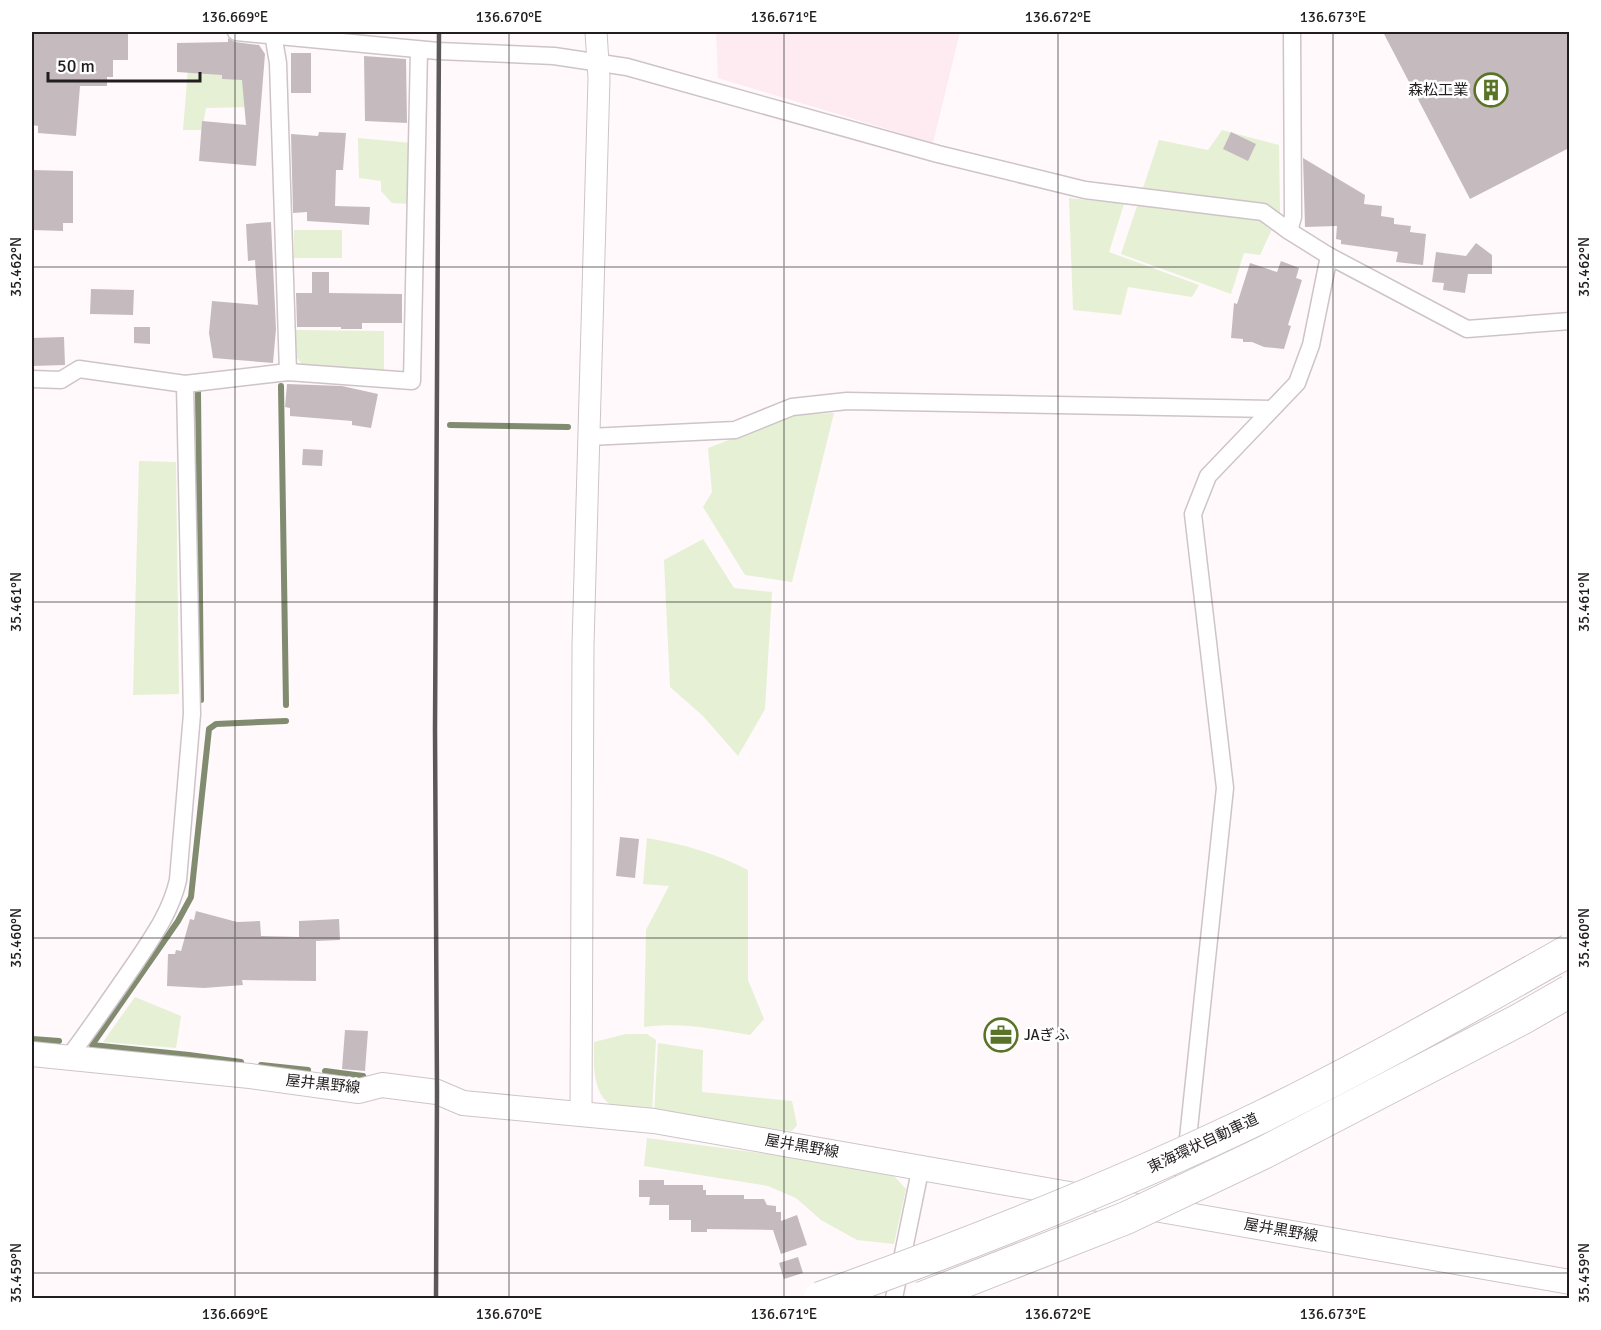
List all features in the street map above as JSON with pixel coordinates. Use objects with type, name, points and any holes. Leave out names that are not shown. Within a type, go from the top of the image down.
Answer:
[{"type":"highway","name":"東海環状自動車道","points":[[820,1299],[923,1262],[1089,1195],[1266,1114],[1438,1025],[1569,950]]},
{"type":"highway","points":[[922,1299],[1126,1218],[1265,1152],[1510,1025],[1569,991]]},
{"type":"main road","name":"屋井黒野線","points":[[32,1054],[250,1076],[359,1091],[382,1085],[437,1092],[463,1103],[654,1121],[921,1166],[1569,1282]]},
{"type":"street","points":[[236,32],[256,32],[419,50],[554,56],[627,67],[938,154],[1085,190],[1263,212],[1329,256],[1467,329],[1569,321]]},
{"type":"street","points":[[581,1114],[583,645],[599,78],[596,32]]},
{"type":"street","points":[[1289,231],[1293,217],[1292,32]]},
{"type":"street","points":[[273,34],[278,74],[288,372]]},
{"type":"street","points":[[32,379],[61,380],[79,369],[185,384],[288,372],[412,381],[419,50]]},
{"type":"street","points":[[1180,1212],[1225,788],[1193,514],[1208,476],[1298,383],[1311,345],[1329,256]]},
{"type":"street","points":[[69,1057],[107,1006],[162,922],[173,901],[178,880],[192,714],[185,384]]},
{"type":"street","points":[[589,437],[735,430],[792,407],[847,401],[1272,409]]},
{"type":"street","points":[[894,1299],[921,1166]]},
{"type":"shaded area","points":[[716,32],[960,32],[933,143],[718,78]]},
{"type":"green space","points":[[188,69],[245,69],[248,107],[206,108],[202,130],[183,130]]},
{"type":"green space","points":[[1222,130],[1279,145],[1280,212],[1260,255],[1244,253],[1231,294],[1121,254],[1159,140],[1208,150]]},
{"type":"green space","points":[[358,138],[412,143],[412,204],[392,203],[381,191],[381,181],[359,178]]},
{"type":"green space","points":[[1069,198],[1124,204],[1109,252],[1199,285],[1192,297],[1128,287],[1121,315],[1073,310]]},
{"type":"green space","points":[[294,230],[342,230],[342,258],[294,258]]},
{"type":"green space","points":[[296,330],[384,331],[384,374],[304,367],[295,355]]},
{"type":"green space","points":[[834,413],[792,582],[745,575],[703,507],[712,492],[708,448],[793,415]]},
{"type":"green space","points":[[139,461],[176,462],[179,694],[133,695]]},
{"type":"green space","points":[[703,539],[734,588],[772,592],[765,709],[738,756],[703,716],[670,687],[664,560]]},
{"type":"green space","points":[[647,838],[699,850],[748,870],[748,980],[764,1019],[750,1035],[684,1026],[644,1027],[646,930],[669,886],[643,884]]},
{"type":"green space","points":[[135,997],[181,1016],[176,1048],[103,1042]]},
{"type":"green space","points":[[626,1034],[647,1034],[656,1040],[652,1113],[631,1112],[609,1104],[603,1097],[596,1080],[594,1042]]},
{"type":"green space","points":[[658,1043],[703,1050],[702,1092],[792,1101],[797,1125],[792,1131],[654,1114]]},
{"type":"green space","points":[[647,1138],[799,1158],[892,1174],[906,1189],[894,1244],[857,1240],[821,1220],[796,1198],[768,1186],[644,1166]]},
{"type":"building","name":"森松工業","points":[[1383,32],[1569,32],[1569,148],[1470,199]]},
{"type":"building","points":[[32,33],[128,33],[128,60],[113,60],[113,77],[107,77],[107,86],[80,86],[76,136],[38,133],[38,126],[32,125]]},
{"type":"building","points":[[228,38],[235,42],[259,45],[265,54],[256,166],[199,161],[202,121],[246,125],[242,80],[222,79],[222,75],[177,72],[177,43],[228,42]]},
{"type":"building","points":[[291,53],[311,53],[311,93],[291,93]]},
{"type":"building","points":[[364,56],[406,59],[407,123],[365,121]]},
{"type":"building","points":[[319,132],[346,133],[343,170],[336,170],[335,206],[370,207],[369,225],[307,221],[307,212],[293,213],[291,134],[318,136]]},
{"type":"building","points":[[1231,132],[1256,144],[1248,161],[1223,149]]},
{"type":"building","points":[[1303,158],[1365,195],[1364,204],[1382,206],[1381,216],[1394,218],[1394,224],[1411,226],[1410,232],[1426,234],[1423,265],[1396,262],[1398,252],[1341,244],[1341,240],[1336,239],[1337,226],[1305,227]]},
{"type":"building","points":[[32,170],[73,171],[73,223],[63,223],[63,231],[32,230]]},
{"type":"building","points":[[271,222],[276,329],[273,363],[213,358],[209,333],[212,301],[258,305],[255,260],[248,261],[246,224]]},
{"type":"building","points":[[1476,243],[1492,255],[1492,274],[1468,274],[1465,293],[1443,290],[1444,283],[1432,282],[1436,252],[1466,256]]},
{"type":"building","points":[[1281,261],[1299,268],[1296,278],[1302,280],[1288,325],[1291,326],[1284,349],[1264,347],[1252,342],[1243,342],[1243,339],[1231,338],[1234,303],[1237,304],[1250,263],[1277,272]]},
{"type":"building","points":[[312,272],[329,272],[329,293],[402,294],[402,323],[362,323],[362,329],[297,327],[296,293],[312,293]]},
{"type":"building","points":[[91,289],[134,290],[133,315],[90,314]]},
{"type":"building","points":[[134,327],[150,327],[150,344],[134,343]]},
{"type":"building","points":[[64,337],[65,365],[32,366],[32,338]]},
{"type":"building","points":[[287,384],[342,386],[378,394],[371,428],[352,425],[352,421],[290,416],[290,408],[285,407]]},
{"type":"building","points":[[303,449],[323,450],[322,466],[302,465]]},
{"type":"building","points":[[620,837],[639,839],[635,878],[616,876]]},
{"type":"building","points":[[196,911],[237,922],[260,921],[261,936],[299,937],[299,921],[339,919],[340,940],[316,941],[316,981],[242,980],[243,985],[204,988],[167,986],[168,954],[175,954],[176,950],[181,951],[190,919],[194,920]]},
{"type":"building","points":[[345,1030],[368,1031],[365,1071],[342,1069]]},
{"type":"building","points":[[639,1180],[664,1180],[664,1185],[703,1185],[706,1195],[744,1195],[744,1199],[764,1199],[767,1205],[776,1206],[776,1212],[781,1212],[781,1221],[797,1215],[807,1245],[781,1254],[773,1230],[707,1229],[707,1232],[691,1232],[691,1220],[669,1220],[669,1205],[649,1205],[650,1197],[639,1197]]},
{"type":"building","points":[[798,1257],[803,1273],[784,1279],[779,1263]]},
{"type":"waterway","points":[[281,386],[286,705]]},
{"type":"waterway","points":[[198,391],[201,700]]},
{"type":"waterway","points":[[450,425],[568,427]]},
{"type":"waterway","points":[[241,1062],[92,1045],[178,921],[191,897],[209,729],[216,724],[286,721]]},
{"type":"waterway","points":[[32,1039],[59,1041]]},
{"type":"waterway","points":[[261,1065],[308,1070]]},
{"type":"waterway","points":[[325,1071],[363,1076]]},
{"type":"railway","points":[[436,1298],[435,729],[439,32]]},
{"type":"place","name":"森松工業","points":[[1491,90]]},
{"type":"place","name":"JAぎふ","points":[[1001,1035]]}]
